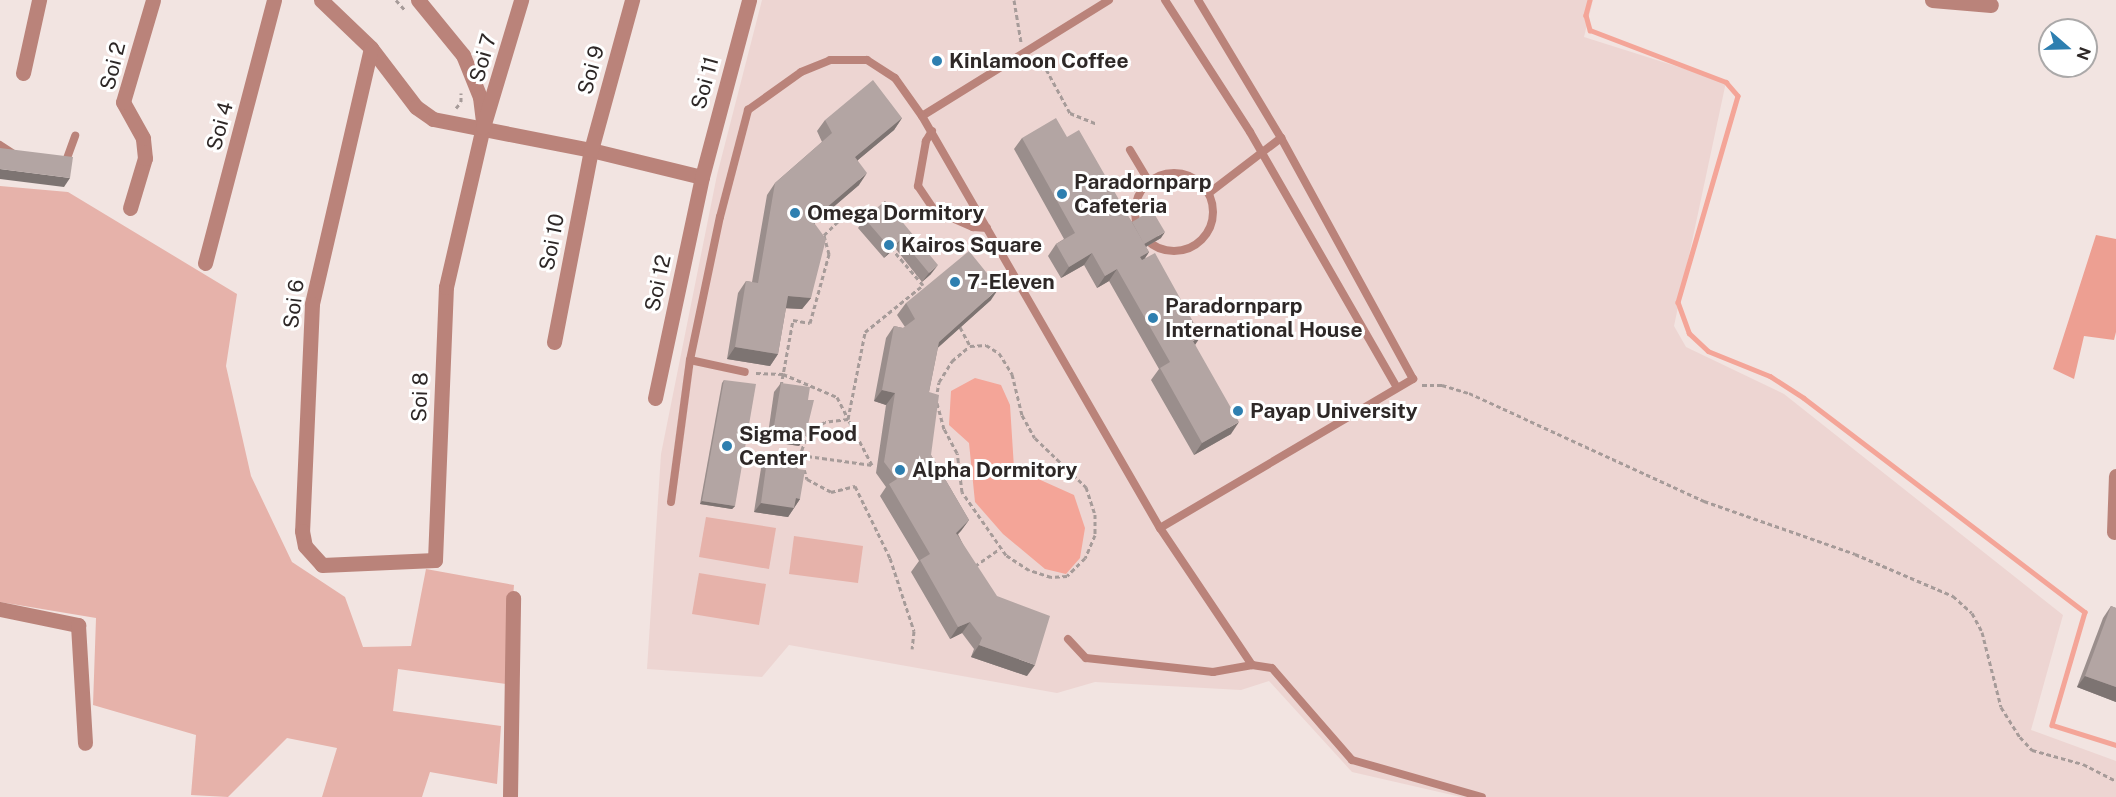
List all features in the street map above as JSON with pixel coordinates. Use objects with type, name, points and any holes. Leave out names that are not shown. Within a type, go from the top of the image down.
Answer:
[{"type":"street","points":[[23,73],[39,0]]},
{"type":"street","name":"Soi 2","points":[[130,208],[146,158],[143,138],[123,102],[153,0]]},
{"type":"street","name":"Soi 4","points":[[205,263],[274,0]]},
{"type":"street","points":[[321,0],[371,48],[424,113],[458,126],[483,127],[702,177]]},
{"type":"street","points":[[418,0],[463,55],[480,97],[483,127]]},
{"type":"street","name":"Soi 7","points":[[483,127],[521,0]]},
{"type":"street","name":"Soi 9","points":[[591,150],[632,0]]},
{"type":"street","name":"Soi 11","points":[[702,177],[749,0]]},
{"type":"street","points":[[1932,0],[1991,5]]},
{"type":"street","name":"Soi 6","points":[[322,565],[305,546],[302,531],[312,304],[371,48]]},
{"type":"street","name":"Soi 8","points":[[322,565],[435,560],[446,287],[483,127]]},
{"type":"street","name":"Soi 10","points":[[554,342],[591,150]]},
{"type":"street","name":"Soi 12","points":[[655,398],[702,177]]},
{"type":"street","points":[[2114,532],[2116,476]]},
{"type":"street","points":[[510,797],[513,598]]},
{"type":"street","points":[[0,609],[78,625],[85,742]]},
{"type":"lane","points":[[922,116],[1109,0]]},
{"type":"lane","points":[[1165,0],[1261,151],[1396,387]]},
{"type":"lane","points":[[1160,528],[1413,378],[1281,138],[1198,0]]},
{"type":"lane","points":[[671,501],[690,360],[720,217],[748,110],[801,72],[830,60],[867,60],[894,78],[932,131],[1160,528],[1252,665]]},
{"type":"lane","points":[[932,131],[926,141],[918,186],[934,210],[973,227],[987,228]]},
{"type":"lane","points":[[44,158],[66,160],[75,136]]},
{"type":"lane","points":[[1209,193],[1261,151],[1281,138]]},
{"type":"lane","points":[[0,145],[22,155]]},
{"type":"lane","points":[[1130,150],[1149,182]]},
{"type":"lane","points":[[1182,173],[1193,177],[1209,193],[1213,220],[1208,233],[1187,250],[1160,249],[1140,232],[1135,219],[1140,192],[1159,175],[1182,173]]},
{"type":"lane","points":[[690,360],[745,372]]},
{"type":"lane","points":[[1068,639],[1086,658],[1213,672],[1252,665],[1272,668],[1289,684],[1352,760],[1482,797]]},
{"type":"path","points":[[396,0],[411,17]]},
{"type":"path","points":[[1014,0],[1019,40],[1030,49],[1070,113],[1097,124]]},
{"type":"path","points":[[448,110],[454,110],[461,102],[461,88]]},
{"type":"path","points":[[781,386],[793,320],[810,323],[829,254],[824,235],[850,210],[869,219]]},
{"type":"path","points":[[848,419],[865,332],[923,285],[893,250]]},
{"type":"path","points":[[960,327],[970,346]]},
{"type":"path","points":[[986,345],[999,353],[1012,374],[1022,415],[1035,438],[1086,487],[1095,514],[1095,535],[1085,558],[1067,576],[1051,577],[1029,570],[1000,549],[962,492],[957,453],[944,429],[936,399],[939,382],[952,361],[970,346],[986,345]]},
{"type":"path","points":[[745,372],[783,374],[837,397],[872,465],[800,454]]},
{"type":"path","points":[[1413,378],[1423,386],[1442,385],[1468,393],[1704,501],[1855,554],[1953,596],[1972,613],[1982,632],[2001,707],[2020,737],[2032,750],[2083,764],[2116,781]]},
{"type":"path","points":[[848,419],[825,422],[808,432],[800,454],[807,479],[831,492],[855,486],[890,558],[914,631],[912,649]]},
{"type":"path","points":[[966,572],[1000,549]]},
{"type":"shaded area","name":"Payap University","points":[[762,0],[1593,0],[1584,37],[1726,82],[1674,326],[1686,347],[1784,394],[2063,615],[2031,730],[2116,761],[2116,797],[1461,797],[1352,772],[1269,681],[1241,690],[1095,682],[1057,693],[789,645],[762,677],[647,669],[661,454],[717,175]]},
{"type":"shaded area","points":[[0,186],[68,192],[237,294],[226,366],[251,476],[292,562],[345,597],[363,647],[411,646],[426,569],[514,585],[506,684],[398,669],[393,711],[501,726],[497,784],[430,772],[422,797],[322,797],[337,748],[287,738],[228,797],[191,795],[196,735],[93,705],[96,618],[0,602]]},
{"type":"shaded area","points":[[2096,235],[2116,239],[2116,332],[2114,340],[2084,336],[2074,379],[2053,369]]},
{"type":"shaded area","points":[[975,378],[1001,385],[1010,405],[1014,468],[1074,495],[1085,528],[1080,558],[1066,574],[1045,569],[1003,534],[975,502],[969,443],[949,425],[951,391]]},
{"type":"shaded area","points":[[706,517],[776,528],[769,569],[699,557]]},
{"type":"shaded area","points":[[794,536],[863,546],[858,583],[789,574]]},
{"type":"shaded area","points":[[699,573],[766,584],[759,625],[692,614]]},
{"type":"building","name":"Omega Dormitory","points":[[873,80],[902,118],[855,157],[867,173],[812,220],[826,239],[811,298],[788,296],[778,354],[735,347],[746,281],[758,283],[775,183],[832,133],[825,120]]},
{"type":"building","name":"Paradornparp International House","points":[[1056,118],[1067,137],[1079,130],[1149,252],[1140,257],[1142,260],[1155,253],[1201,336],[1193,341],[1239,422],[1202,443],[1160,368],[1170,362],[1117,269],[1105,276],[1092,253],[1069,267],[1056,244],[1075,233],[1022,138]]},
{"type":"building","points":[[0,148],[73,157],[70,178],[0,169]]},
{"type":"building","points":[[885,201],[938,265],[929,273],[901,239],[891,249],[865,219]]},
{"type":"building","points":[[1152,210],[1165,232],[1144,244],[1132,222]]},
{"type":"building","name":"Alpha Dormitory","points":[[969,251],[999,288],[939,342],[929,392],[939,395],[931,455],[969,520],[956,533],[997,596],[1050,616],[1035,665],[979,645],[982,638],[970,622],[958,627],[920,560],[930,554],[889,484],[897,479],[884,462],[895,393],[882,390],[894,326],[903,328],[915,319],[906,303]]},
{"type":"building","name":"Sigma Food Center","points":[[724,380],[756,384],[735,506],[702,501]]},
{"type":"building","points":[[781,383],[810,387],[808,400],[814,400],[805,437],[773,432]]},
{"type":"building","points":[[768,453],[800,457],[798,469],[805,470],[800,499],[796,498],[794,508],[761,503]]},
{"type":"building","points":[[2111,606],[2116,608],[2116,687],[2085,676]]},
{"type":"waterway","points":[[1590,0],[1586,15],[1590,30],[1726,82],[1738,96],[1678,302],[1689,333],[1708,351],[1770,376],[1804,398],[2085,612],[2052,725],[2116,745]]},
{"type":"place","name":"Kinlamoon Coffee","points":[[937,61]]},
{"type":"place","name":"Paradornparp Cafeteria","points":[[1062,194]]},
{"type":"place","name":"Omega Dormitory","points":[[795,213]]},
{"type":"place","name":"Kairos Square","points":[[889,245]]},
{"type":"place","name":"7-Eleven","points":[[955,282]]},
{"type":"place","name":"Paradornparp International House","points":[[1153,318]]},
{"type":"place","name":"Payap University","points":[[1238,411]]},
{"type":"place","name":"Sigma Food Center","points":[[727,446]]},
{"type":"place","name":"Alpha Dormitory","points":[[900,470]]}]
